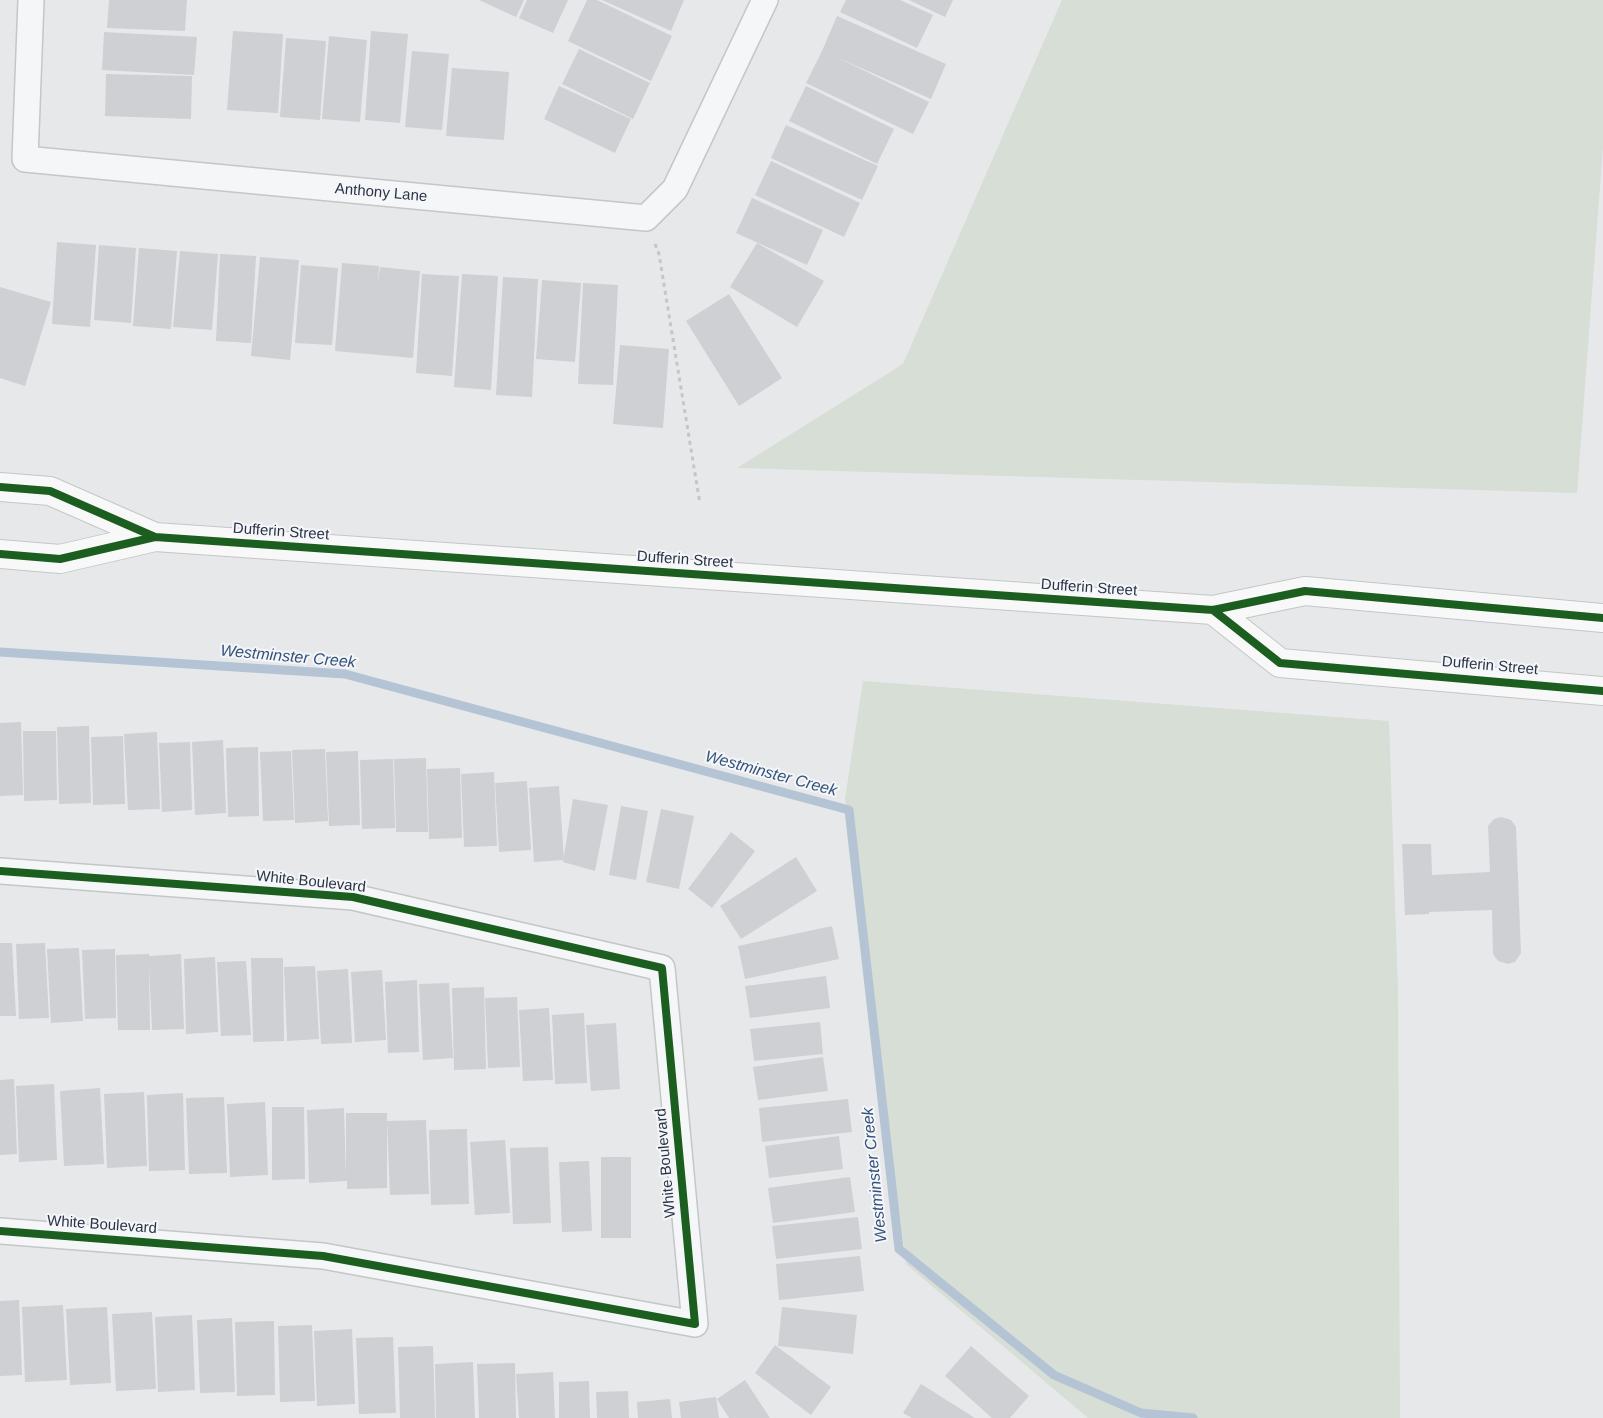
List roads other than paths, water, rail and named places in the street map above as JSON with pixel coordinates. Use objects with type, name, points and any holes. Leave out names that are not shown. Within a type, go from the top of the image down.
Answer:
[{"type":"main road","name":"Dufferin Street","points":[[0,487],[50,491],[155,537]]},
{"type":"main road","name":"Dufferin Street","points":[[0,554],[60,559],[155,537],[1213,610],[1305,591],[1603,618]]},
{"type":"main road","name":"Dufferin Street","points":[[1213,610],[1280,663],[1603,690]]},
{"type":"street","name":"Anthony Lane","points":[[31,0],[25,159],[646,218],[675,189],[765,0]]},
{"type":"street","name":"White Boulevard","points":[[0,872],[353,898],[662,968],[696,1324],[323,1256],[0,1231]]},
{"type":"waterway","name":"Westminster Creek","points":[[0,652],[345,674],[849,810],[899,1249],[1054,1375],[1141,1413],[1193,1418]]}]
